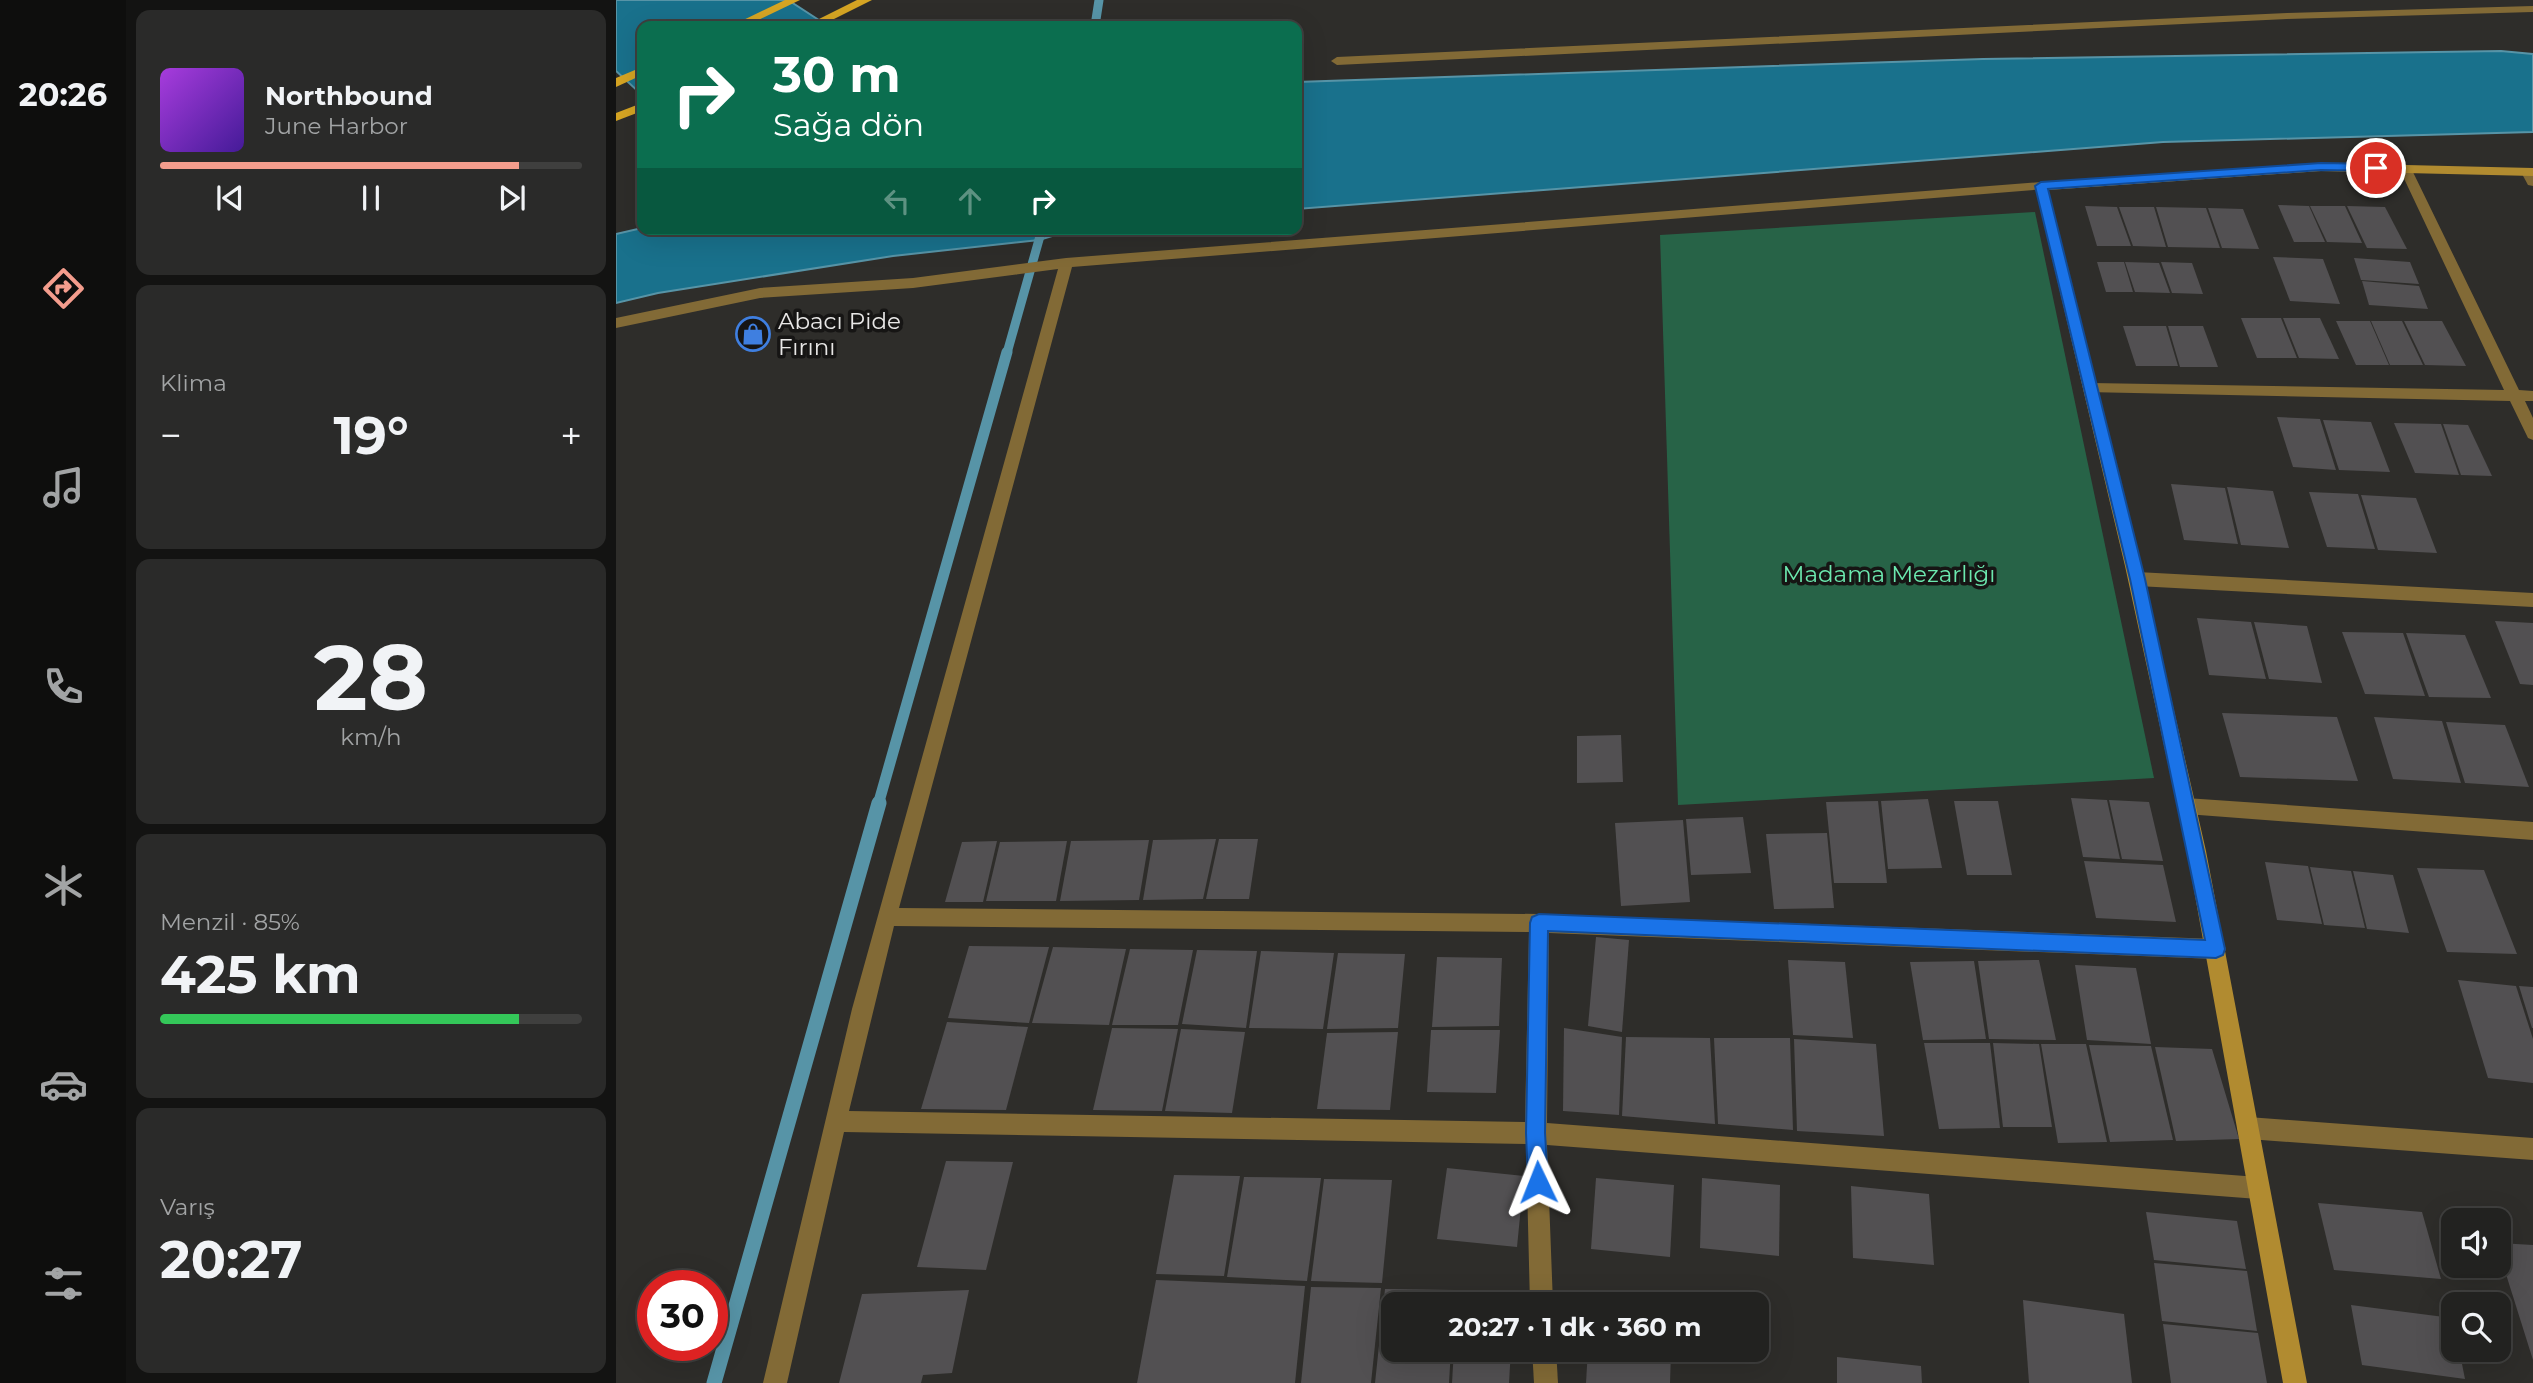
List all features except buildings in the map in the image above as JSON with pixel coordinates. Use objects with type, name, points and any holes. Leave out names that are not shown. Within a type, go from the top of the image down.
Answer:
[{"type":"main road","points":[[748,21],[794,0]]},
{"type":"main road","points":[[822,21],[866,0]]},
{"type":"main road","points":[[616,83],[637,73]]},
{"type":"main road","points":[[616,117],[637,109]]},
{"type":"main road","points":[[2295,1383],[2216,949],[2186,806],[2137,579],[2041,186],[2321,167],[2404,168],[2531,175]]},
{"type":"street","points":[[1337,61],[2259,18],[2533,9]]},
{"type":"street","points":[[2404,168],[2533,434]]},
{"type":"street","points":[[616,323],[760,293],[913,283],[1066,263],[2041,186]]},
{"type":"street","points":[[775,1383],[887,917],[1066,263]]},
{"type":"street","points":[[2091,388],[2533,396]]},
{"type":"street","points":[[2137,579],[2533,600]]},
{"type":"street","points":[[2186,806],[2533,831]]},
{"type":"street","points":[[887,917],[1539,923],[2216,949]]},
{"type":"street","points":[[1539,923],[1536,1133],[1542,1292]]},
{"type":"street","points":[[836,1121],[1536,1133],[2258,1188]]},
{"type":"street","points":[[2248,1128],[2533,1149]]},
{"type":"street","points":[[1545,1362],[1546,1383]]},
{"type":"green space","name":"Madama Mezarlığı","points":[[2035,212],[2154,778],[1678,805],[1660,235]]},
{"type":"water","points":[[616,0],[788,0],[820,21],[637,21],[637,90],[616,71]]},
{"type":"water","points":[[2501,51],[2533,54],[2533,132],[2163,142],[1302,209],[1302,82],[1983,59]]},
{"type":"water","points":[[637,229],[637,235],[1055,235],[1039,240],[893,256],[658,293],[616,303],[616,234]]},
{"type":"waterway","points":[[1096,21],[1099,0]]},
{"type":"waterway","points":[[1007,353],[1040,235]]},
{"type":"waterway","points":[[878,805],[1007,352]]},
{"type":"waterway","points":[[714,1383],[879,803]]},
{"type":"place","name":"Abacı Pide Fırını","points":[[753,334]]},
{"type":"route","points":[[1538,1182],[1536,1133],[1539,923],[2216,949],[2137,579],[2041,186],[2321,167],[2376,168]]}]
